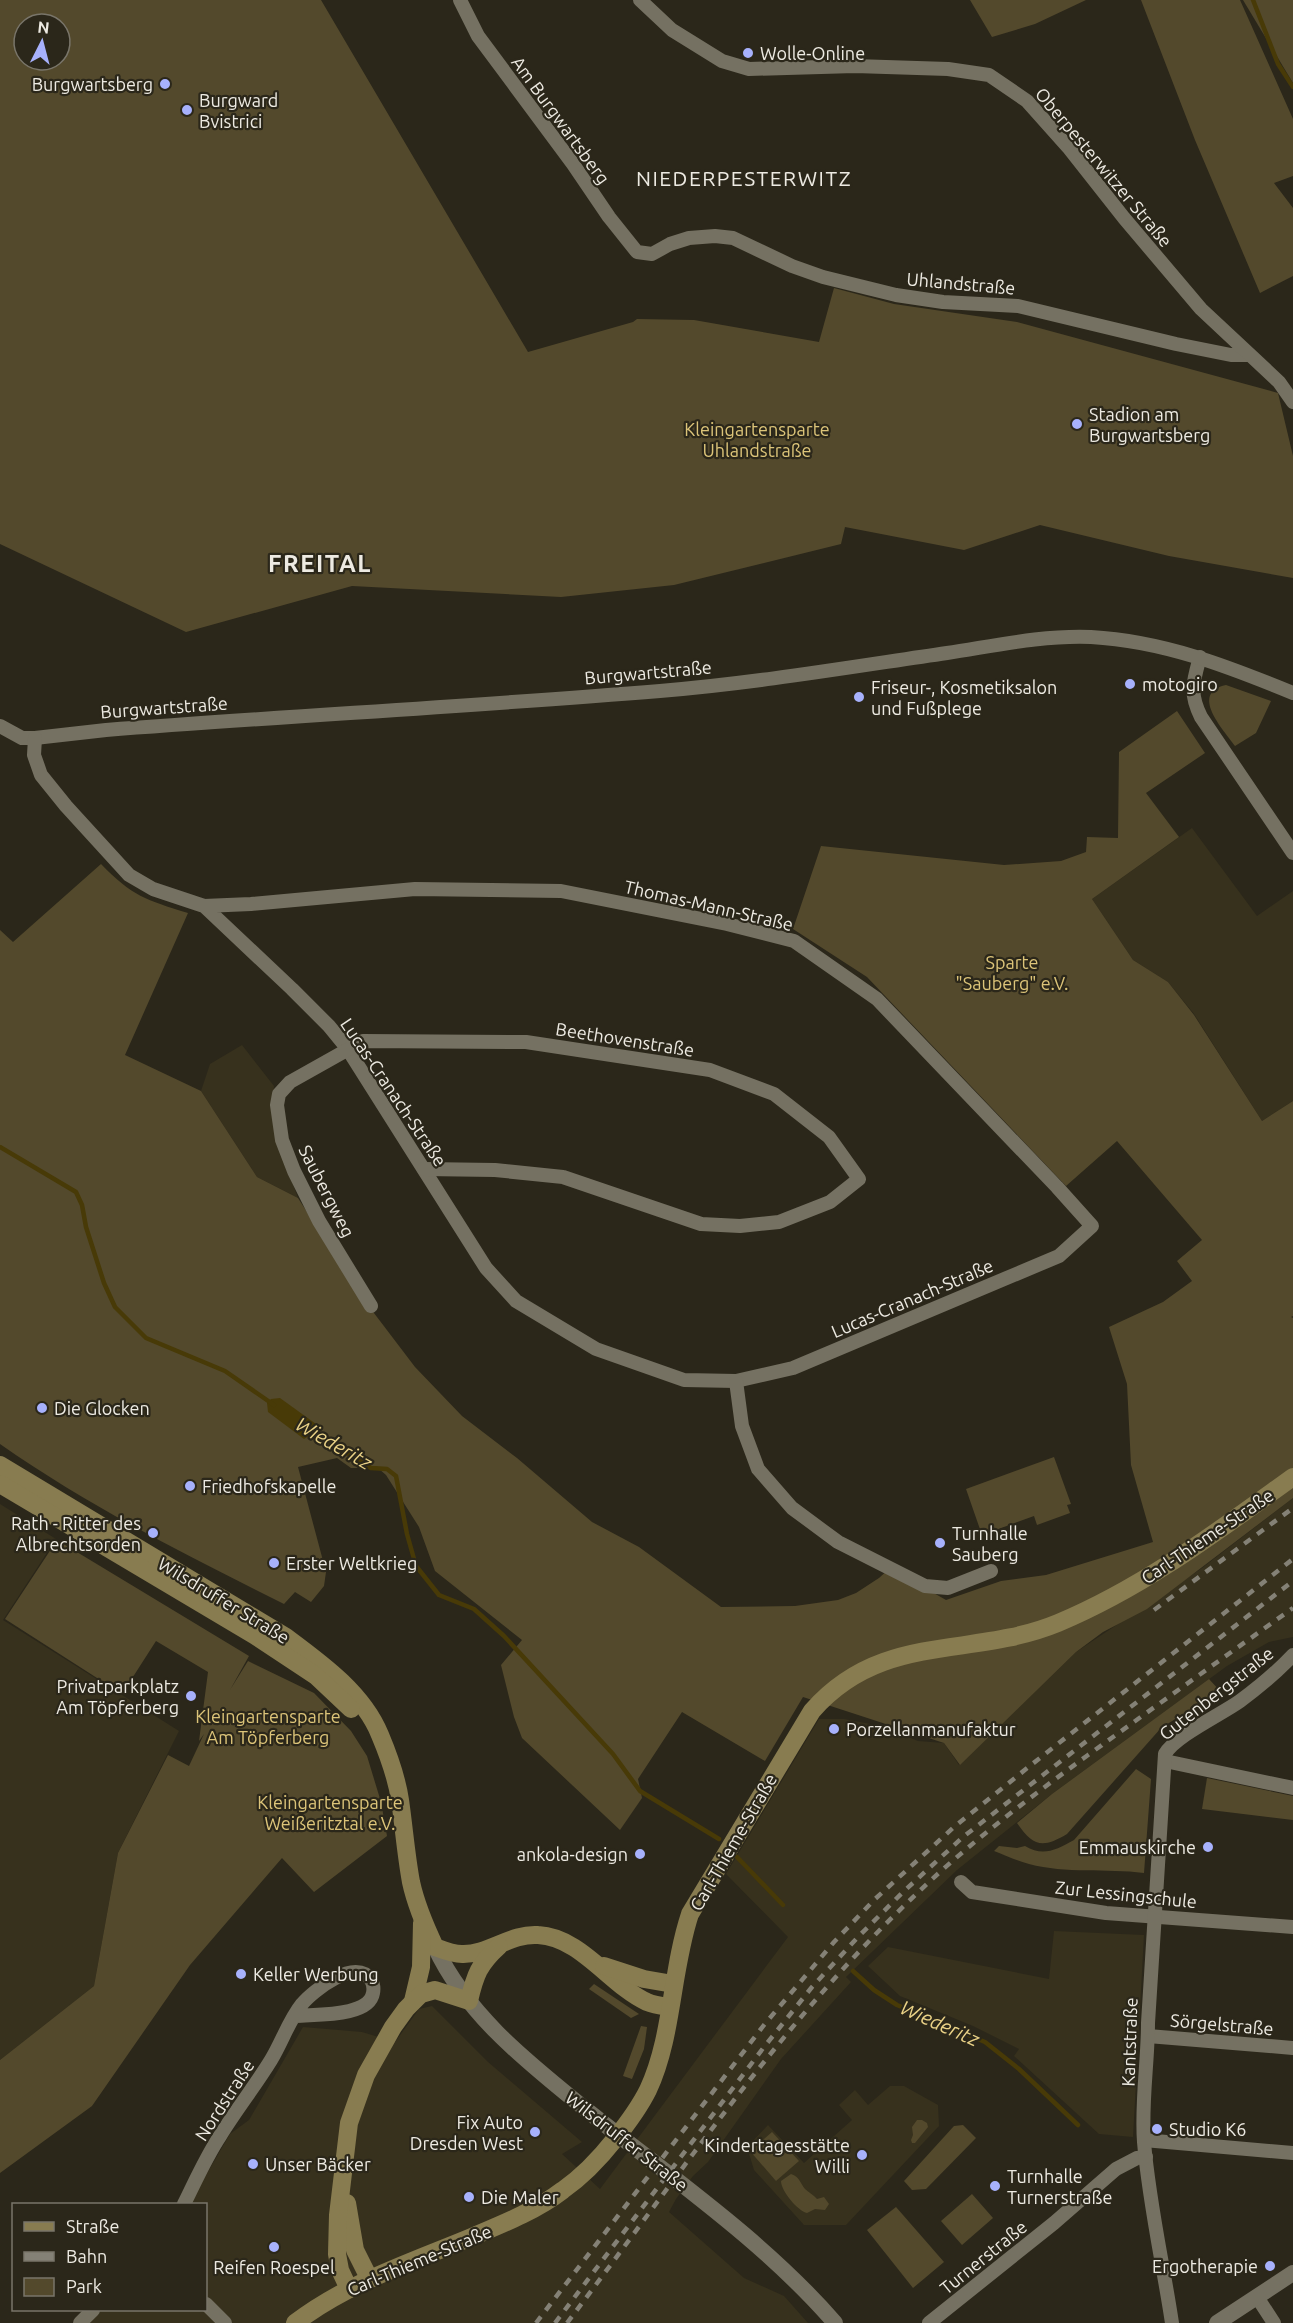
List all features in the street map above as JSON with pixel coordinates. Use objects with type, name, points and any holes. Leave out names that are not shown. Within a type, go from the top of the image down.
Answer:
[{"type":"main road","name":"Wilsdruffer Straße","points":[[0,1465],[286,1637],[324,1665],[358,1700],[381,1735],[384,1750],[393,1770],[400,1798],[412,1884],[422,1918],[435,1947]]},
{"type":"main road","name":"Carl-Thieme-Straße","points":[[294,2323],[369,2278],[528,2212],[562,2191],[583,2174],[630,2120],[647,2091],[661,2058],[683,1937],[690,1914],[812,1711],[827,1694],[870,1667],[891,1658],[1018,1636],[1071,1617],[1132,1586],[1193,1550],[1293,1477]]},
{"type":"main road","name":"Wilsdruffer Straße","points":[[0,1484],[254,1635],[316,1676],[349,1707],[384,1750]]},
{"type":"main road","name":"Wilsdruffer Straße","points":[[349,2289],[340,2270],[337,2254],[338,2215],[349,2123],[366,2075],[393,2027],[413,2001],[420,1975],[422,1918]]},
{"type":"main road","points":[[435,1947],[460,1954],[471,1954],[502,1942],[537,1935],[556,1939],[597,1964],[636,1996],[649,2003],[669,2007]]},
{"type":"main road","points":[[413,2001],[421,1994],[435,1990],[469,2001],[475,1976],[481,1964],[502,1942]]},
{"type":"main road","points":[[597,1964],[674,1984]]},
{"type":"main road","name":"Wilsdruffer Straße","points":[[343,2176],[355,2250],[369,2278]]},
{"type":"street","name":"Am Burgwartsberg","points":[[460,0],[478,36],[509,81],[573,164],[609,217],[634,249],[642,254]]},
{"type":"street","name":"Oberpesterwitzer Straße","points":[[640,0],[672,30],[722,61],[749,69],[867,66],[948,69],[989,75],[1027,100],[1201,309],[1280,382],[1293,402]]},
{"type":"street","name":"Uhlandstraße","points":[[642,254],[652,254],[670,244],[694,237],[733,238],[792,266],[823,277],[896,295],[944,302],[1018,306],[1176,344],[1231,355],[1250,355]]},
{"type":"street","name":"Burgwartstraße","points":[[0,726],[22,738],[35,738],[117,729],[659,691],[816,672],[1023,641],[1088,637],[1152,645],[1200,657],[1293,693]]},
{"type":"street","points":[[1200,657],[1194,679],[1192,700],[1201,717],[1293,853]]},
{"type":"street","name":"Lucas-Cranach-Straße","points":[[35,738],[34,755],[41,775],[129,875],[153,889],[204,906],[314,1011],[347,1048],[486,1268],[516,1301],[596,1349],[684,1380],[736,1381],[793,1368],[1059,1256],[1092,1226]]},
{"type":"street","name":"Thomas-Mann-Straße","points":[[204,906],[415,889],[561,891],[727,924],[794,941],[877,999],[1058,1187],[1092,1226]]},
{"type":"street","name":"Beethovenstraße","points":[[347,1048],[363,1041],[382,1040],[526,1042],[710,1070],[774,1094],[829,1137],[859,1179],[830,1202],[779,1222],[740,1226],[701,1224],[563,1177],[495,1170],[424,1169]]},
{"type":"street","name":"Saubergweg","points":[[347,1048],[290,1082],[279,1094],[277,1117],[282,1140],[304,1191],[319,1221],[371,1306]]},
{"type":"street","points":[[736,1381],[742,1426],[758,1469],[792,1509],[838,1542],[925,1586],[948,1588],[991,1571]]},
{"type":"street","name":"Gutenbergstraße","points":[[1165,1761],[1165,1754],[1172,1746],[1239,1702],[1280,1669],[1293,1655]]},
{"type":"street","points":[[1165,1761],[1293,1788]]},
{"type":"street","name":"Kantstraße","points":[[1165,1761],[1144,2140],[1172,2323]]},
{"type":"street","name":"Zur Lessingschule","points":[[962,1882],[972,1892],[1068,1908],[1293,1927]]},
{"type":"street","name":"Wilsdruffer Straße","points":[[435,1947],[469,2001],[511,2048],[745,2236],[803,2289],[835,2323]]},
{"type":"street","name":"Nordstraße","points":[[185,2203],[219,2136],[272,2058],[302,2004],[330,1980],[347,1972],[361,1972],[370,1978],[374,1987],[372,1999],[360,2009],[296,2016]]},
{"type":"street","name":"Sörgelstraße","points":[[1148,2036],[1293,2048]]},
{"type":"street","points":[[1144,2140],[1293,2153]]},
{"type":"street","name":"Turnerstraße","points":[[929,2323],[1054,2223],[1118,2168],[1137,2158],[1146,2157]]},
{"type":"street","points":[[1217,2323],[1293,2273]]},
{"type":"street","points":[[1257,2297],[1274,2323]]},
{"type":"street","points":[[207,2305],[225,2323]]},
{"type":"street","points":[[80,2323],[92,2311]]},
{"type":"shaded area","points":[[1192,828],[1257,916],[1293,891],[1293,1101],[1262,1121],[1194,1014],[1168,982],[1133,960],[1092,899]]},
{"type":"shaded area","points":[[242,1045],[274,1086],[272,1108],[287,1168],[298,1198],[257,1177],[201,1091],[210,1064]]},
{"type":"shaded area","points":[[280,1398],[316,1424],[311,1435],[304,1439],[268,1412],[267,1403],[271,1399]]},
{"type":"shaded area","points":[[1293,1498],[1293,1637],[1269,1642],[1227,1666],[1052,1794],[957,1870],[846,1977],[851,1982],[781,2059],[708,2162],[693,2176],[676,2199],[669,2212],[744,2278],[784,2296],[808,2323],[85,2323],[97,2311],[207,2311],[207,2203],[190,2203],[230,2134],[249,2120],[303,2027],[362,2032],[395,2042],[419,2009],[432,2006],[488,2062],[582,2142],[562,2154],[600,2189],[788,1937],[726,1874],[819,1719],[844,1719],[881,1726],[918,1741],[944,1743],[959,1765],[1076,1652],[1202,1568]]},
{"type":"shaded area","points":[[0,1504],[56,1539],[3,1620],[179,1731],[118,1853],[94,1986],[0,2060]]},
{"type":"shaded area","points":[[1054,1931],[1144,1935],[1133,2137],[1099,2134],[1014,2056],[1019,2049],[973,2026],[900,1996],[868,1966],[888,1947],[1049,1979]]},
{"type":"shaded area","name":"Kindertagesstätte Willi","points":[[890,2086],[904,2086],[938,2105],[939,2126],[846,2225],[804,2225],[754,2170],[747,2147],[768,2125],[804,2163],[852,2120],[839,2105],[855,2090],[868,2105]]},
{"type":"green space","name":"Kleingartensparte Uhlandstraße","points":[[0,0],[321,0],[528,352],[637,319],[694,320],[819,342],[834,288],[894,304],[1017,322],[1278,393],[1293,456],[1293,578],[1169,556],[1040,525],[964,550],[845,527],[841,544],[674,585],[561,597],[352,586],[186,632],[0,544]]},
{"type":"green space","points":[[970,0],[1086,0],[1035,24],[992,37]]},
{"type":"green space","points":[[1141,0],[1240,0],[1293,119],[1293,176],[1274,183],[1293,208],[1293,276],[1260,293],[1195,140]]},
{"type":"green space","points":[[1243,0],[1293,0],[1293,83]]},
{"type":"green space","points":[[1226,685],[1271,701],[1256,733],[1235,746],[1217,721],[1209,703],[1210,696],[1215,689]]},
{"type":"green space","name":"Sparte \"Sauberg\" e.V.","points":[[1177,711],[1205,753],[1146,793],[1179,837],[1092,899],[1133,960],[1168,982],[1194,1015],[1262,1121],[1293,1101],[1293,1316],[1291,1317],[1293,1318],[1293,1498],[1147,1609],[1103,1632],[1076,1652],[960,1765],[944,1743],[803,1697],[765,1761],[682,1712],[638,1779],[642,1798],[620,1830],[522,1738],[514,1717],[501,1665],[522,1640],[435,1571],[419,1527],[386,1475],[378,1468],[351,1468],[337,1458],[298,1467],[326,1572],[324,1586],[311,1602],[295,1592],[284,1604],[104,1509],[0,1444],[0,930],[13,942],[101,864],[140,896],[188,913],[125,1055],[201,1091],[257,1177],[298,1198],[358,1292],[415,1367],[462,1416],[517,1458],[592,1522],[639,1547],[721,1607],[795,1606],[838,1600],[856,1593],[890,1568],[946,1600],[1001,1581],[1046,1575],[1153,1542],[1131,1465],[1127,1384],[1109,1327],[1163,1302],[1192,1281],[1177,1261],[1202,1240],[1117,1141],[1066,1186],[867,977],[793,929],[821,846],[1004,865],[1061,861],[1086,852],[1087,837],[1118,838],[1119,752]]},
{"type":"green space","points":[[1054,1457],[1071,1504],[1067,1505],[1070,1513],[1037,1525],[1034,1516],[982,1535],[966,1489]]},
{"type":"green space","points":[[57,1540],[249,1656],[230,1690],[248,1661],[314,1693],[351,1731],[367,1756],[381,1802],[387,1836],[314,1892],[282,1858],[190,1965],[92,2106],[0,2173],[0,2060],[94,1986],[118,1853],[168,1755],[189,1766],[204,1734],[199,1741],[208,1672],[156,1641],[122,1694],[5,1619]]},
{"type":"green space","points":[[1209,1679],[1220,1691],[1161,1728],[1067,1834],[1044,1843],[1033,1841],[1028,1837],[1017,1823],[1052,1794]]},
{"type":"green space","points":[[1136,1769],[1151,1779],[1144,1873],[1043,1867],[994,1851],[999,1846],[1017,1848],[1025,1846],[1044,1852],[1074,1840]]},
{"type":"green space","points":[[1207,1778],[1293,1796],[1293,1820],[1202,1809]]},
{"type":"green space","points":[[594,1984],[639,2014],[631,2018],[589,1989]]},
{"type":"green space","points":[[641,2026],[647,2027],[644,2049],[632,2079],[623,2076]]},
{"type":"green space","points":[[917,2120],[927,2123],[928,2127],[915,2143],[912,2143],[912,2127]]},
{"type":"green space","points":[[963,2125],[976,2138],[926,2189],[912,2190],[904,2181],[954,2126]]},
{"type":"green space","points":[[772,2132],[799,2161],[776,2181],[750,2151]]},
{"type":"green space","points":[[791,2174],[800,2180],[805,2189],[817,2199],[824,2197],[829,2204],[825,2210],[815,2209],[807,2213],[795,2205],[784,2190],[781,2181]]},
{"type":"green space","points":[[972,2194],[993,2218],[962,2245],[941,2221]]},
{"type":"green space","points":[[896,2207],[944,2262],[913,2288],[867,2230]]},
{"type":"waterway","points":[[1253,0],[1278,64],[1293,87]]},
{"type":"waterway","name":"Wiederitz","points":[[0,1147],[76,1192],[82,1205],[86,1227],[104,1283],[115,1307],[146,1338],[225,1371],[274,1405]]},
{"type":"waterway","name":"Wiederitz","points":[[308,1429],[371,1468],[387,1469],[396,1476],[407,1534],[416,1566],[439,1595],[474,1609],[504,1636],[613,1754],[640,1791],[719,1839]]},
{"type":"waterway","name":"Wiederitz","points":[[737,1857],[783,1905]]},
{"type":"waterway","name":"Wiederitz","points":[[853,1971],[874,1990],[897,2005],[985,2042],[1019,2069],[1078,2125]]},
{"type":"railway","points":[[1154,1610],[1293,1508]]},
{"type":"railway","points":[[536,2323],[764,2025],[834,1942],[874,1900],[954,1827],[1293,1559]]},
{"type":"railway","points":[[555,2323],[764,2047],[812,1987],[858,1937],[963,1837],[1293,1581]]},
{"type":"railway","points":[[567,2323],[772,2052],[860,1950],[908,1902],[973,1844],[1041,1790],[1293,1608]]},
{"type":"place","name":"Wolle-Online","points":[[748,53]]},
{"type":"place","name":"Burgwartsberg","points":[[165,84]]},
{"type":"place","name":"Burgward Bvistrici","points":[[187,110]]},
{"type":"place","name":"Stadion am Burgwartsberg","points":[[1077,424]]},
{"type":"place","name":"motogiro","points":[[1130,684]]},
{"type":"place","name":"Friseur-, Kosmetiksalon und Fußplege","points":[[859,697]]},
{"type":"place","name":"Die Glocken","points":[[42,1408]]},
{"type":"place","name":"Friedhofskapelle","points":[[190,1486]]},
{"type":"place","name":"Rath - Ritter des Albrechtsorden","points":[[153,1533]]},
{"type":"place","name":"Turnhalle Sauberg","points":[[940,1543]]},
{"type":"place","name":"Erster Weltkrieg","points":[[274,1563]]},
{"type":"place","name":"Privatparkplatz Am Töpferberg","points":[[191,1696]]},
{"type":"place","name":"Porzellanmanufaktur","points":[[834,1729]]},
{"type":"place","name":"Emmauskirche","points":[[1208,1847]]},
{"type":"place","name":"ankola-design","points":[[640,1854]]},
{"type":"place","name":"Keller Werbung","points":[[241,1974]]},
{"type":"place","name":"Studio K6","points":[[1157,2129]]},
{"type":"place","name":"Fix Auto Dresden West","points":[[535,2132]]},
{"type":"place","name":"Kindertagesstätte Willi","points":[[862,2155]]},
{"type":"place","name":"Unser Bäcker","points":[[253,2164]]},
{"type":"place","name":"Turnhalle Turnerstraße","points":[[995,2186]]},
{"type":"place","name":"Die Maler","points":[[469,2197]]},
{"type":"place","name":"Reifen Roespel","points":[[274,2247]]},
{"type":"place","name":"Ergotherapie","points":[[1270,2266]]},
{"type":"district","name":"NIEDERPESTERWITZ","points":[[744,178]]},
{"type":"district","name":"FREITAL","points":[[320,563]]},
{"type":"park label","name":"Kleingartensparte Am Töpferberg","points":[[268,1726]]},
{"type":"park label","name":"Kleingartensparte Weißeritztal e.V.","points":[[330,1812]]}]
